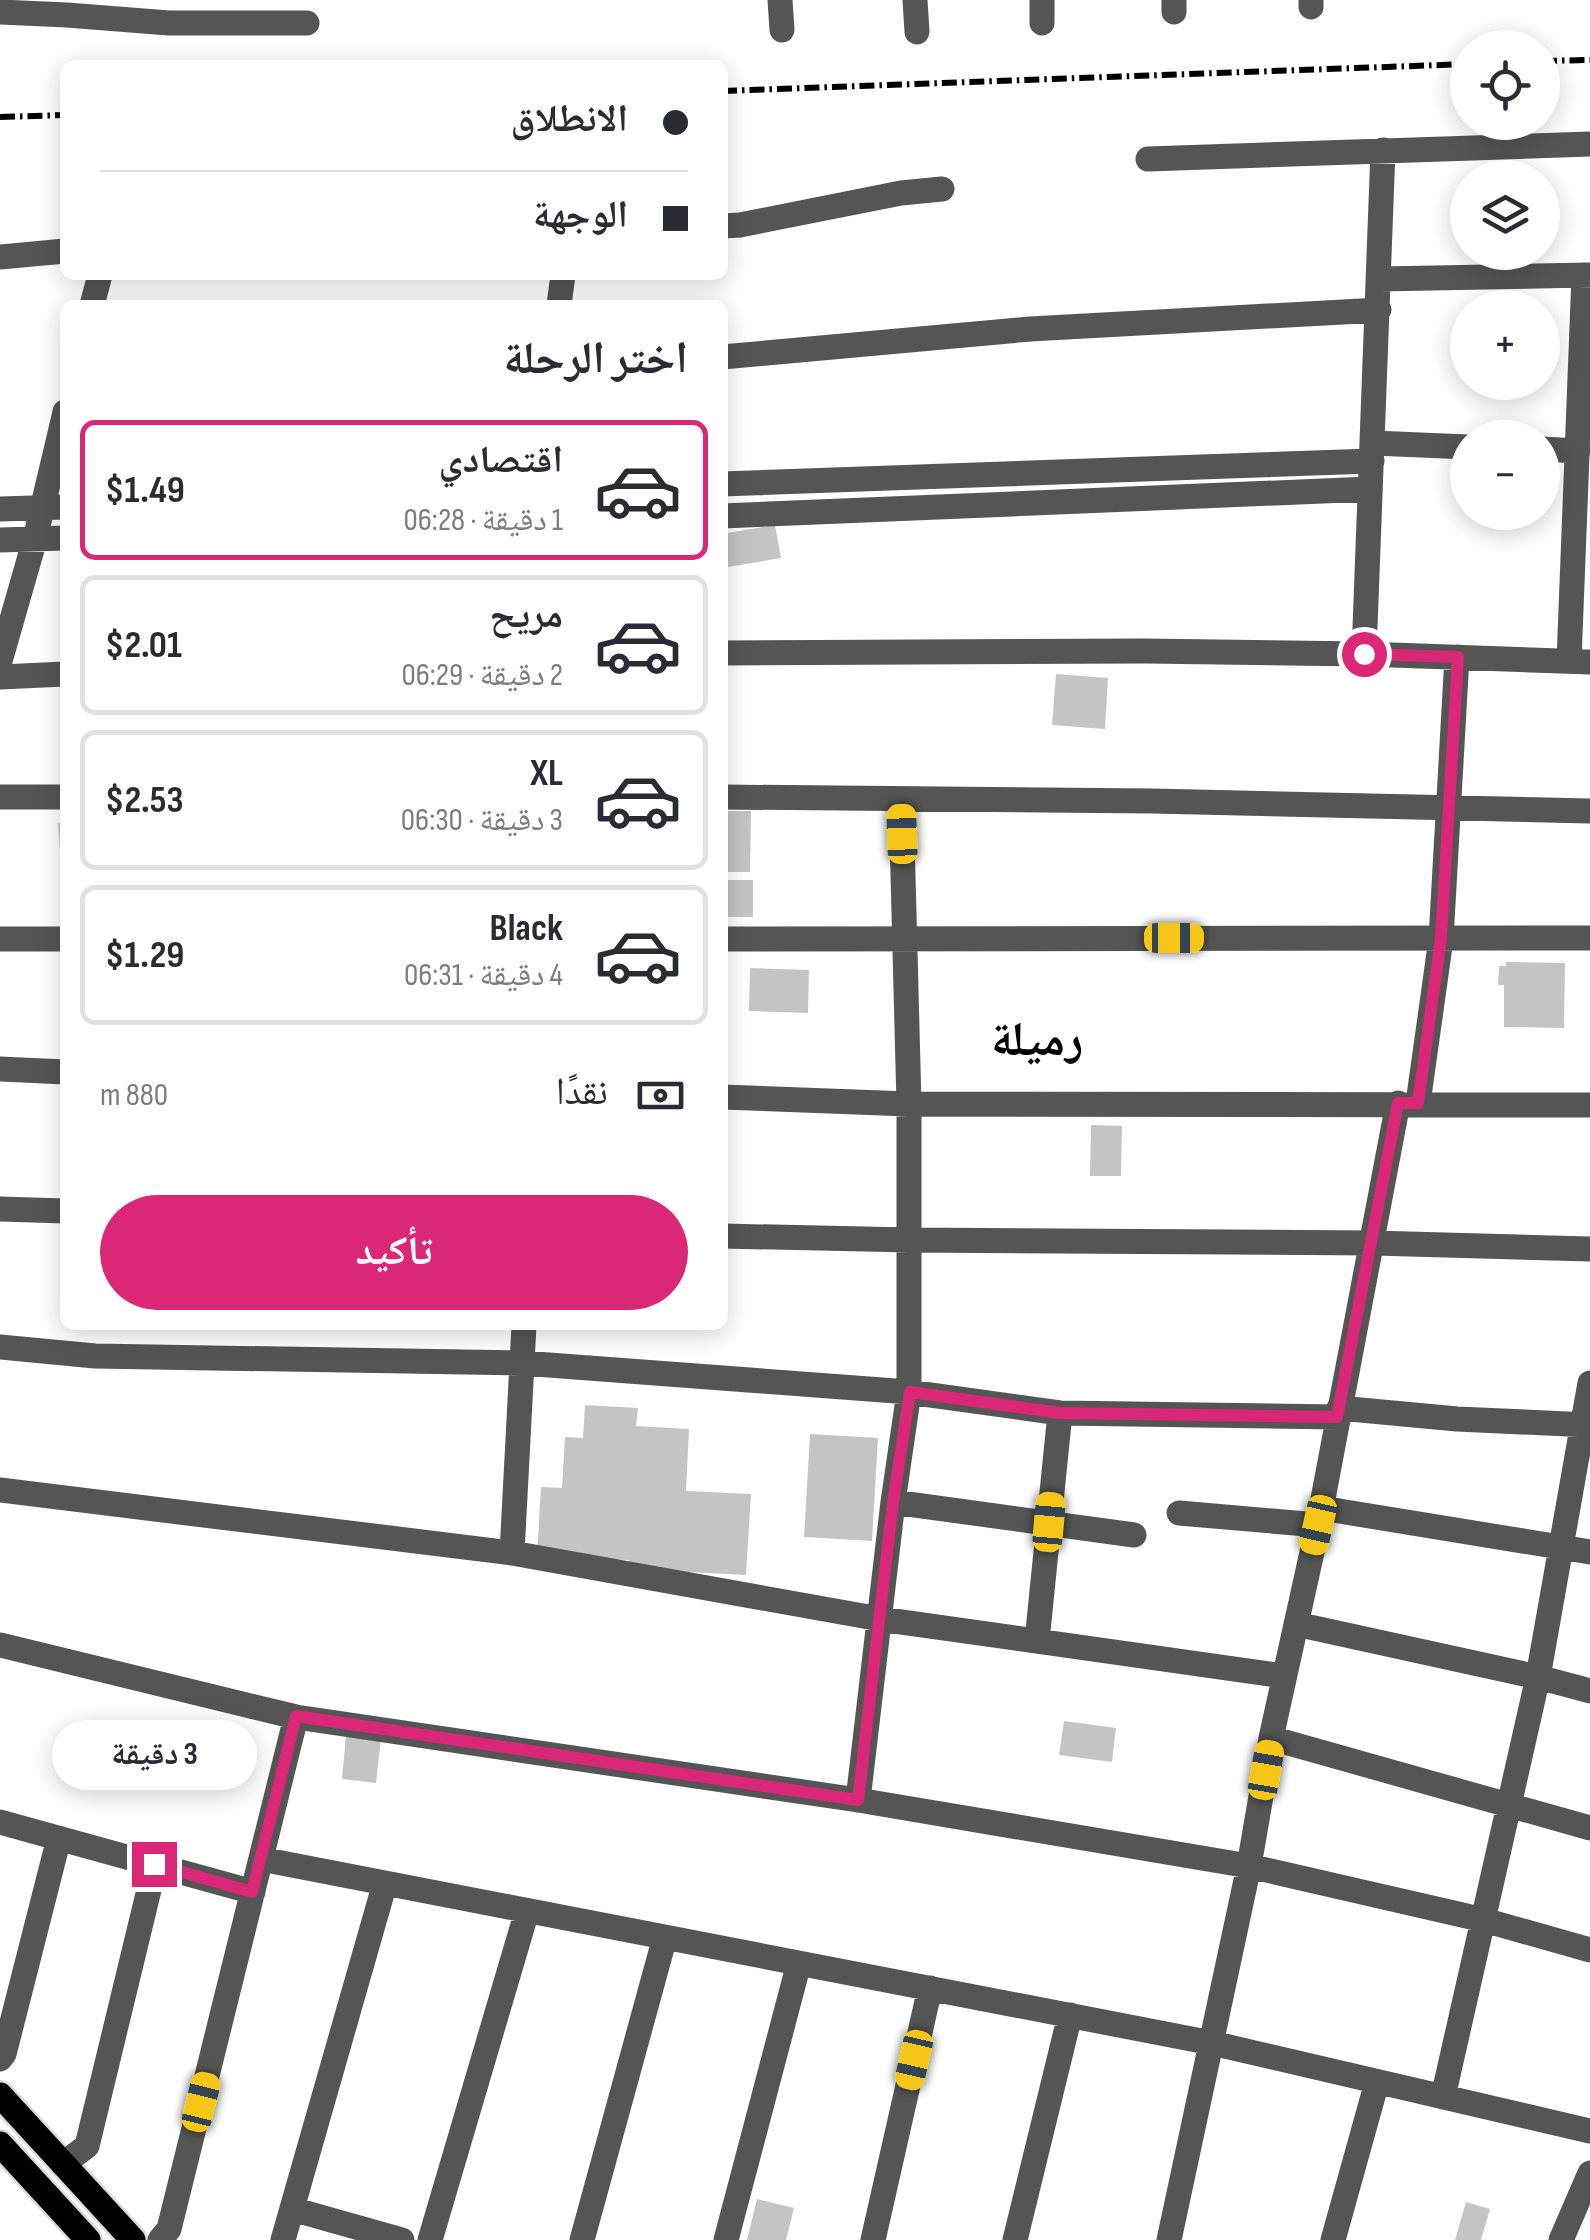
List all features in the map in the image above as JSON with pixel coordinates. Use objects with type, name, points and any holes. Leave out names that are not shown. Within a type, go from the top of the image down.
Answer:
[{"type":"main road","points":[[0,2096],[133,2240]]},
{"type":"main road","points":[[0,2144],[88,2240]]},
{"type":"street","points":[[780,0],[782,30]]},
{"type":"street","points":[[915,0],[917,32]]},
{"type":"street","points":[[0,12],[169,23],[272,12],[306,23]]},
{"type":"street","points":[[1148,159],[1590,144]]},
{"type":"street","points":[[1364,654],[1383,150]]},
{"type":"street","points":[[728,225],[942,189]]},
{"type":"street","points":[[0,256],[60,250]]},
{"type":"street","points":[[728,653],[1146,651],[1580,661],[1582,546],[1578,451],[1585,398],[1587,275],[1380,279]]},
{"type":"street","points":[[728,356],[1030,329],[1378,310]]},
{"type":"street","points":[[728,484],[1450,447]]},
{"type":"street","points":[[1560,450],[1578,451]]},
{"type":"street","points":[[0,661],[4,631],[35,539],[53,507],[60,452]]},
{"type":"street","points":[[728,516],[1370,489]]},
{"type":"street","points":[[0,509],[53,507]]},
{"type":"street","points":[[0,540],[60,538]]},
{"type":"street","points":[[1169,2240],[1249,1866],[1271,1738],[1372,1243],[1408,1103],[1441,938],[1458,657]]},
{"type":"street","points":[[0,677],[60,674]]},
{"type":"street","points":[[0,797],[60,797]]},
{"type":"street","points":[[728,798],[1152,800],[1590,811]]},
{"type":"street","points":[[858,1800],[910,1392],[909,1104],[901,799]]},
{"type":"street","points":[[728,938],[1590,938]]},
{"type":"street","points":[[0,940],[60,939]]},
{"type":"street","points":[[0,1069],[60,1072]]},
{"type":"street","points":[[728,1097],[909,1104],[1590,1105]]},
{"type":"street","points":[[0,1208],[60,1211]]},
{"type":"street","points":[[728,1236],[1590,1249]]},
{"type":"street","points":[[512,1553],[524,1330]]},
{"type":"street","points":[[0,1347],[95,1356],[522,1363],[910,1392],[1060,1413],[1338,1413],[1586,1425]]},
{"type":"street","points":[[1443,2097],[1538,1677],[1586,1425],[1590,1383]]},
{"type":"street","points":[[1037,1641],[1060,1413]]},
{"type":"street","points":[[0,1490],[512,1553],[880,1619],[1284,1676]]},
{"type":"street","points":[[893,1502],[1134,1534]]},
{"type":"street","points":[[1179,1513],[1319,1517],[1590,1552]]},
{"type":"street","points":[[1296,1624],[1590,1691]]},
{"type":"street","points":[[0,1645],[296,1716],[858,1800],[1249,1866],[1484,1920],[1590,1950]]},
{"type":"street","points":[[160,2240],[169,2229],[296,1716]]},
{"type":"street","points":[[1271,1738],[1590,1828]]},
{"type":"street","points":[[0,1822],[252,1892]]},
{"type":"street","points":[[0,2059],[59,1838]]},
{"type":"street","points":[[261,1860],[1212,2042],[1590,2132]]},
{"type":"street","points":[[63,2164],[87,2146],[154,1864]]},
{"type":"street","points":[[283,2240],[385,1883]]},
{"type":"street","points":[[430,2240],[527,1911]]},
{"type":"street","points":[[582,2240],[665,1937]]},
{"type":"street","points":[[726,2240],[799,1963]]},
{"type":"street","points":[[873,2240],[930,1988]]},
{"type":"street","points":[[1015,2240],[1070,2015]]},
{"type":"street","points":[[1333,2240],[1378,2082]]},
{"type":"street","points":[[1561,2240],[1586,2191]]},
{"type":"street","points":[[64,2213],[89,2192]]},
{"type":"street","points":[[292,2209],[402,2240]]},
{"type":"building","points":[[775,525],[781,558],[728,567],[728,533]]},
{"type":"building","points":[[1056,674],[1108,678],[1105,729],[1052,725]]},
{"type":"building","points":[[728,811],[751,811],[750,872],[728,872]]},
{"type":"building","points":[[728,880],[753,880],[753,917],[728,917]]},
{"type":"building","points":[[1506,962],[1565,963],[1564,1028],[1504,1027],[1504,985],[1498,985],[1499,966],[1506,966]]},
{"type":"building","points":[[750,968],[809,970],[808,1013],[749,1011]]},
{"type":"building","points":[[1091,1125],[1122,1126],[1121,1176],[1090,1176]]},
{"type":"building","points":[[585,1405],[638,1408],[636,1426],[689,1429],[686,1491],[751,1494],[746,1575],[629,1569],[629,1560],[537,1556],[541,1487],[562,1488],[565,1437],[583,1438]]},
{"type":"building","points":[[810,1434],[878,1438],[872,1541],[804,1537]]},
{"type":"building","points":[[1064,1721],[1116,1728],[1112,1762],[1059,1755]]},
{"type":"building","points":[[346,1735],[381,1738],[376,1783],[342,1779]]},
{"type":"building","points":[[757,2199],[794,2208],[786,2240],[747,2240]]},
{"type":"building","points":[[1466,2202],[1490,2209],[1481,2240],[1455,2240]]},
{"type":"railway","points":[[1560,61],[1590,60]]},
{"type":"railway","points":[[728,91],[1450,65]]},
{"type":"railway","points":[[0,117],[60,115]]},
{"type":"district","name":"رميلة","points":[[1037,1038]]},
{"type":"route","points":[[154,1864],[252,1892],[296,1716],[858,1800],[910,1392],[1060,1413],[1337,1417],[1398,1103],[1418,1103],[1441,938],[1458,657],[1364,654]]}]
